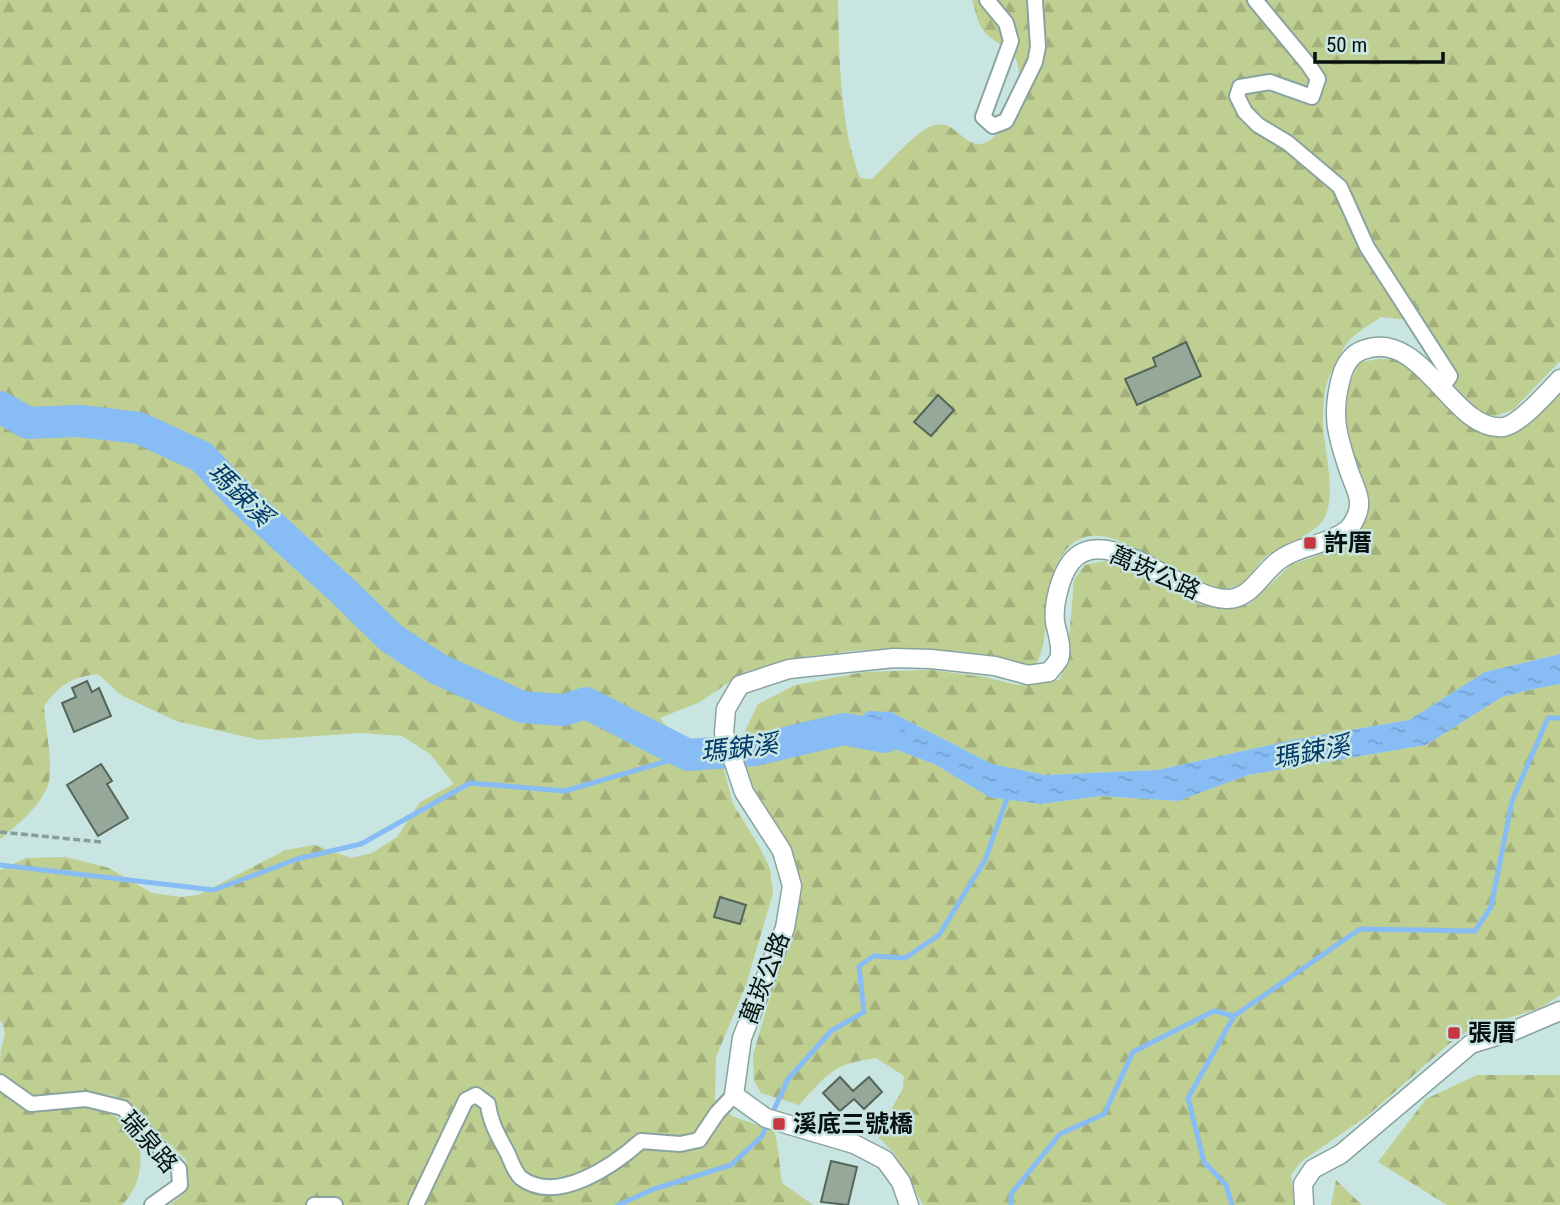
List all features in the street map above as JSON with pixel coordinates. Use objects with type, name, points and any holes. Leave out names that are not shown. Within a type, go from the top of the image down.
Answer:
[{"type":"street","points":[[987,0],[1006,23],[1011,41],[983,117],[993,125],[1006,121],[1035,62],[1038,47],[1035,0]]},
{"type":"street","points":[[1255,0],[1318,79],[1312,97],[1270,82],[1240,87],[1237,96],[1245,112],[1258,125],[1288,143],[1340,187],[1367,247],[1450,376],[1442,388]]},
{"type":"street","name":"萬崁公路","points":[[734,1096],[742,1038],[785,928],[792,886],[782,851],[744,793],[724,733],[726,709],[740,685],[789,669],[894,658],[995,666],[1028,675],[1049,672],[1059,659],[1055,620],[1057,596],[1071,562],[1086,551],[1103,548],[1142,561],[1163,576],[1208,597],[1229,600],[1249,591],[1282,557],[1349,529],[1357,516],[1359,502],[1335,424],[1337,394],[1343,372],[1349,359],[1362,350],[1382,347],[1405,353],[1462,408],[1485,425],[1506,427],[1533,408],[1560,379]]},
{"type":"street","points":[[1304,1205],[1303,1184],[1313,1169],[1341,1154],[1471,1044],[1513,1031],[1560,1011]]},
{"type":"street","name":"瑞泉路","points":[[0,1082],[31,1104],[86,1099],[123,1108],[179,1169],[180,1185],[152,1205]]},
{"type":"street","points":[[416,1205],[466,1100],[476,1095],[488,1104],[490,1119],[519,1177],[540,1189],[563,1188],[601,1174],[640,1141],[680,1144],[699,1140],[717,1113],[734,1096],[773,1120],[854,1144],[885,1160],[901,1182],[909,1205]]},
{"type":"street","points":[[314,1205],[335,1205]]},
{"type":"path","points":[[0,832],[101,842]]},
{"type":"green space","points":[[0,0],[838,0],[842,90],[848,136],[860,178],[872,179],[910,142],[932,126],[946,125],[973,143],[980,144],[989,141],[1005,122],[1016,94],[1018,67],[1012,54],[983,30],[972,0],[1560,0],[1560,361],[1513,410],[1492,417],[1480,412],[1433,363],[1411,320],[1381,317],[1347,343],[1326,386],[1323,428],[1330,494],[1325,518],[1295,543],[1268,555],[1242,583],[1229,588],[1210,586],[1120,541],[1098,536],[1079,539],[1062,555],[1050,583],[1044,640],[1035,667],[981,654],[927,649],[861,650],[795,658],[744,672],[700,702],[660,718],[683,739],[702,738],[717,742],[733,804],[770,869],[773,893],[746,985],[716,1057],[715,1099],[732,1116],[774,1131],[782,1183],[813,1205],[170,1205],[183,1194],[188,1185],[186,1160],[126,1101],[112,1095],[89,1093],[32,1098],[20,1092],[0,1074],[1,1049],[5,1035],[0,1020],[0,870],[26,858],[66,857],[109,868],[152,893],[181,897],[198,895],[286,850],[315,845],[351,858],[372,853],[397,837],[420,802],[454,784],[430,754],[402,736],[360,733],[260,740],[176,721],[121,695],[98,674],[67,683],[44,706],[50,757],[48,785],[34,808],[0,839]]},
{"type":"green space","points":[[1379,359],[1400,362],[1413,371],[1453,414],[1483,434],[1499,436],[1515,430],[1560,391],[1560,654],[1485,672],[1409,720],[1292,740],[1158,770],[1045,775],[992,764],[891,712],[845,729],[936,765],[989,797],[1041,804],[1101,796],[1177,801],[1248,775],[1426,745],[1502,697],[1560,684],[1560,995],[1539,1009],[1472,1028],[1449,1044],[1367,1116],[1302,1161],[1291,1174],[1295,1205],[923,1205],[894,1153],[877,1136],[903,1088],[904,1076],[876,1058],[861,1060],[832,1072],[799,1105],[761,1093],[754,1081],[753,1055],[790,928],[799,886],[788,842],[765,809],[746,773],[745,731],[758,704],[795,685],[864,672],[931,670],[985,677],[1017,685],[1059,680],[1067,663],[1074,580],[1085,565],[1105,561],[1139,571],[1201,605],[1227,609],[1250,604],[1291,565],[1330,551],[1353,537],[1368,515],[1348,446],[1344,408],[1350,384],[1360,362]]},
{"type":"green space","points":[[1477,1075],[1560,1075],[1560,1205],[1447,1205],[1378,1162],[1426,1099]]},
{"type":"green space","points":[[0,1092],[32,1111],[81,1107],[104,1112],[124,1122],[137,1140],[140,1159],[137,1180],[122,1205],[0,1205]]},
{"type":"green space","points":[[1336,1180],[1362,1205],[1331,1205]]},
{"type":"water","name":"瑪鋉溪","points":[[1560,654],[1560,684],[1502,697],[1426,745],[1248,775],[1178,801],[1101,796],[1041,804],[989,797],[936,765],[844,729],[868,711],[891,712],[992,764],[1045,775],[1158,770],[1292,740],[1409,720],[1485,672]]},
{"type":"building","points":[[1186,342],[1201,376],[1137,405],[1125,379],[1156,366],[1153,358]]},
{"type":"building","points":[[938,395],[954,410],[931,436],[914,422]]},
{"type":"building","points":[[87,681],[92,692],[99,688],[111,716],[74,732],[62,703],[76,697],[72,688]]},
{"type":"building","points":[[101,764],[112,781],[107,784],[128,818],[98,836],[67,785]]},
{"type":"building","points":[[720,897],[746,905],[740,924],[714,917]]},
{"type":"building","points":[[840,1077],[853,1091],[869,1077],[882,1092],[864,1109],[854,1099],[840,1111],[823,1093]]},
{"type":"building","points":[[831,1161],[857,1167],[848,1205],[821,1202]]},
{"type":"waterway","name":"瑪鋉溪","points":[[0,407],[28,423],[80,421],[139,428],[202,457],[243,500],[391,638],[438,669],[522,707],[564,710],[586,703],[688,755],[755,750],[844,729],[885,737]]},
{"type":"waterway","points":[[1011,1205],[1011,1194],[1060,1134],[1104,1114],[1133,1052],[1214,1011],[1234,1016],[1360,929],[1475,931],[1491,907],[1512,801],[1548,718],[1560,718]]},
{"type":"waterway","points":[[0,865],[214,890],[297,859],[361,844],[470,783],[565,791],[688,755]]},
{"type":"waterway","points":[[618,1205],[654,1189],[731,1165],[762,1136],[788,1079],[831,1031],[864,1012],[859,966],[874,956],[905,958],[939,935],[985,860],[1009,793]]},
{"type":"waterway","points":[[1232,1205],[1226,1185],[1204,1162],[1188,1098],[1234,1016]]},
{"type":"place","name":"許厝","points":[[1310,543]]},
{"type":"place","name":"張厝","points":[[1454,1033]]},
{"type":"place","name":"溪底三號橋","points":[[779,1124]]}]
